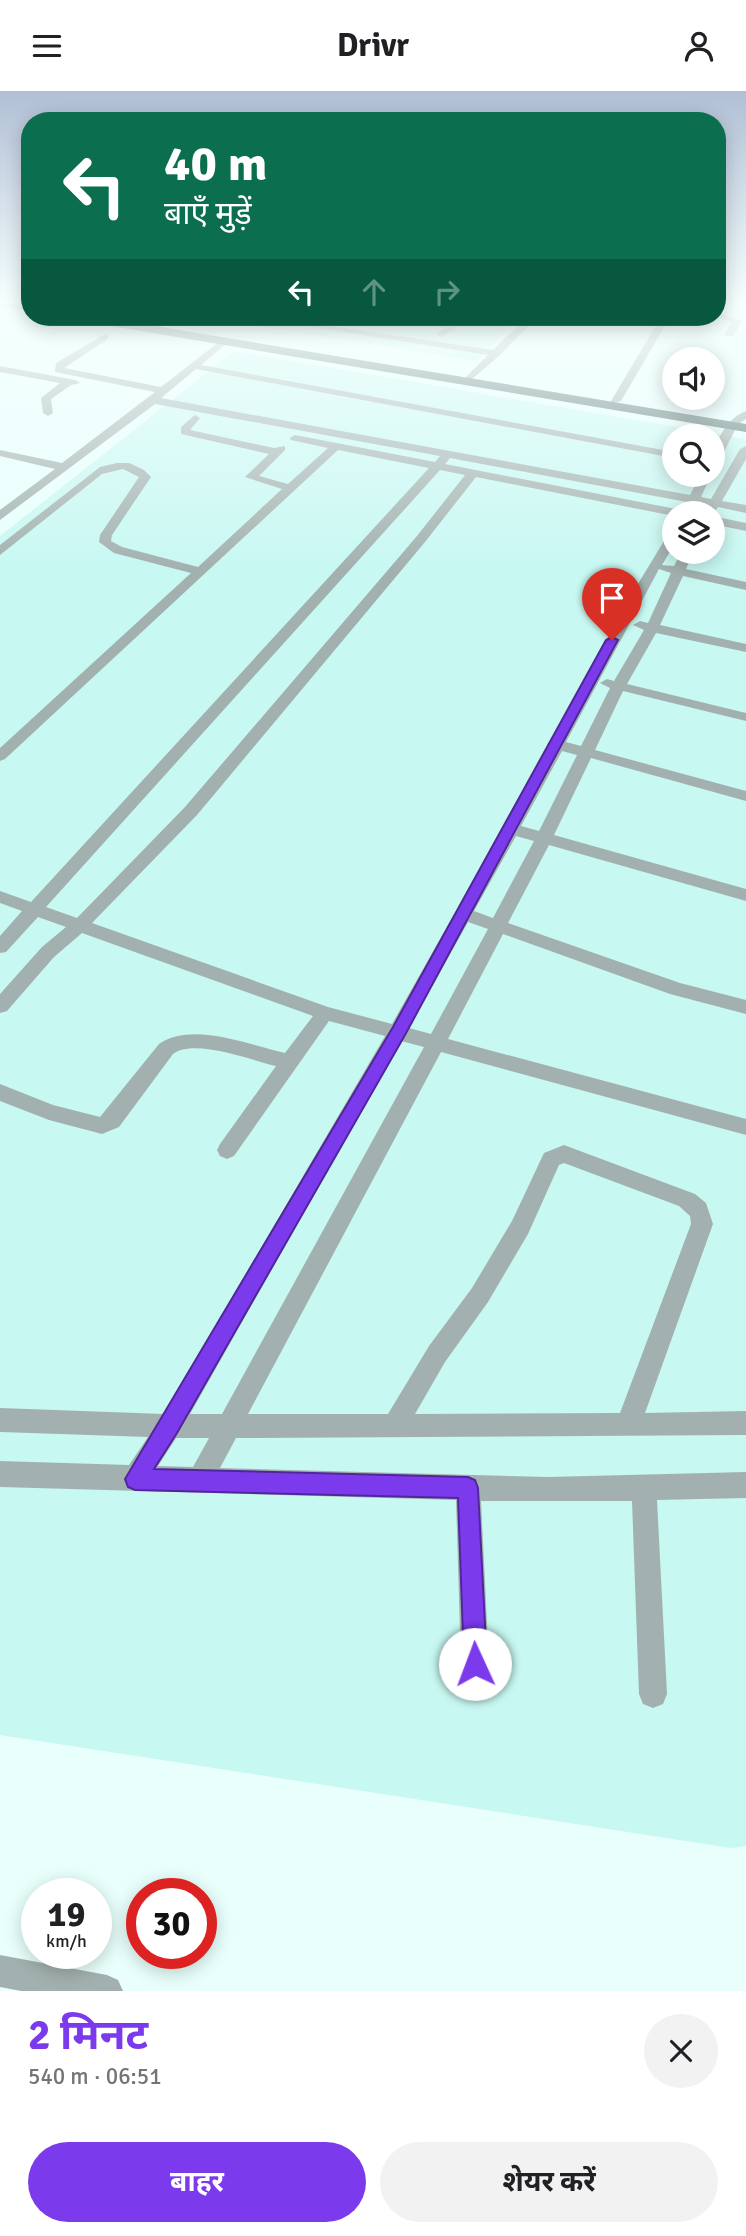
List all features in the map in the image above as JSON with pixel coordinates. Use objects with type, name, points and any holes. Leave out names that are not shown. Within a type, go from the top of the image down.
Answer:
[{"type":"main road","points":[[550,393],[741,423]]},
{"type":"main road","points":[[566,393],[741,423]]},
{"type":"street","points":[[48,413],[46,398],[54,393]]},
{"type":"street","points":[[122,393],[693,500],[700,487]]},
{"type":"street","points":[[133,393],[195,418],[662,510]]},
{"type":"street","points":[[0,516],[161,393]]},
{"type":"street","points":[[337,393],[662,453]]},
{"type":"street","points":[[616,401],[621,393]]},
{"type":"street","points":[[195,418],[185,432],[276,452]]},
{"type":"street","points":[[725,445],[741,423]]},
{"type":"street","points":[[290,488],[251,477],[293,437]]},
{"type":"street","points":[[0,756],[336,446]]},
{"type":"street","points":[[715,501],[746,449]]},
{"type":"street","points":[[0,453],[64,467]]},
{"type":"street","points":[[0,947],[449,453]]},
{"type":"street","points":[[0,551],[98,472],[118,465],[136,469],[145,477],[106,535],[105,542],[118,550],[200,571]]},
{"type":"street","points":[[0,1006],[48,952],[79,926],[191,811],[421,539],[473,473]]},
{"type":"street","points":[[0,496],[22,500]]},
{"type":"street","points":[[725,508],[746,509]]},
{"type":"street","points":[[725,523],[746,527]]},
{"type":"street","points":[[135,1479],[170,1426],[399,1031],[462,913],[512,829],[622,621],[662,553]]},
{"type":"street","points":[[199,1481],[544,838],[619,685],[652,628],[681,564]]},
{"type":"street","points":[[654,566],[746,586]]},
{"type":"street","points":[[622,621],[746,648]]},
{"type":"street","points":[[593,679],[746,717]]},
{"type":"street","points":[[555,744],[746,796]]},
{"type":"street","points":[[512,829],[746,895]]},
{"type":"street","points":[[0,897],[325,1013],[746,1127]]},
{"type":"street","points":[[462,913],[677,989],[746,1007]]},
{"type":"street","points":[[227,1150],[325,1013]]},
{"type":"street","points":[[0,1092],[49,1112],[102,1126],[112,1121],[166,1049],[176,1041],[198,1040],[290,1062]]},
{"type":"street","points":[[395,1425],[437,1354],[480,1295],[520,1227],[551,1159],[564,1154],[687,1200],[698,1208],[702,1215],[702,1224],[628,1425]]},
{"type":"street","points":[[0,1420],[170,1426],[746,1423]]},
{"type":"street","points":[[0,1474],[548,1490],[746,1485]]},
{"type":"street","points":[[468,1488],[475,1664]]},
{"type":"street","points":[[644,1488],[653,1694]]},
{"type":"street","points":[[0,1971],[107,1991]]},
{"type":"shaded area","points":[[181,393],[476,393],[662,425],[662,487],[725,487],[725,435],[746,439],[746,1846],[731,1848],[0,1735],[0,536]]},
{"type":"route","points":[[475,1664],[468,1488],[135,1479],[170,1426],[399,1031],[462,913],[512,829],[612,640]]}]
